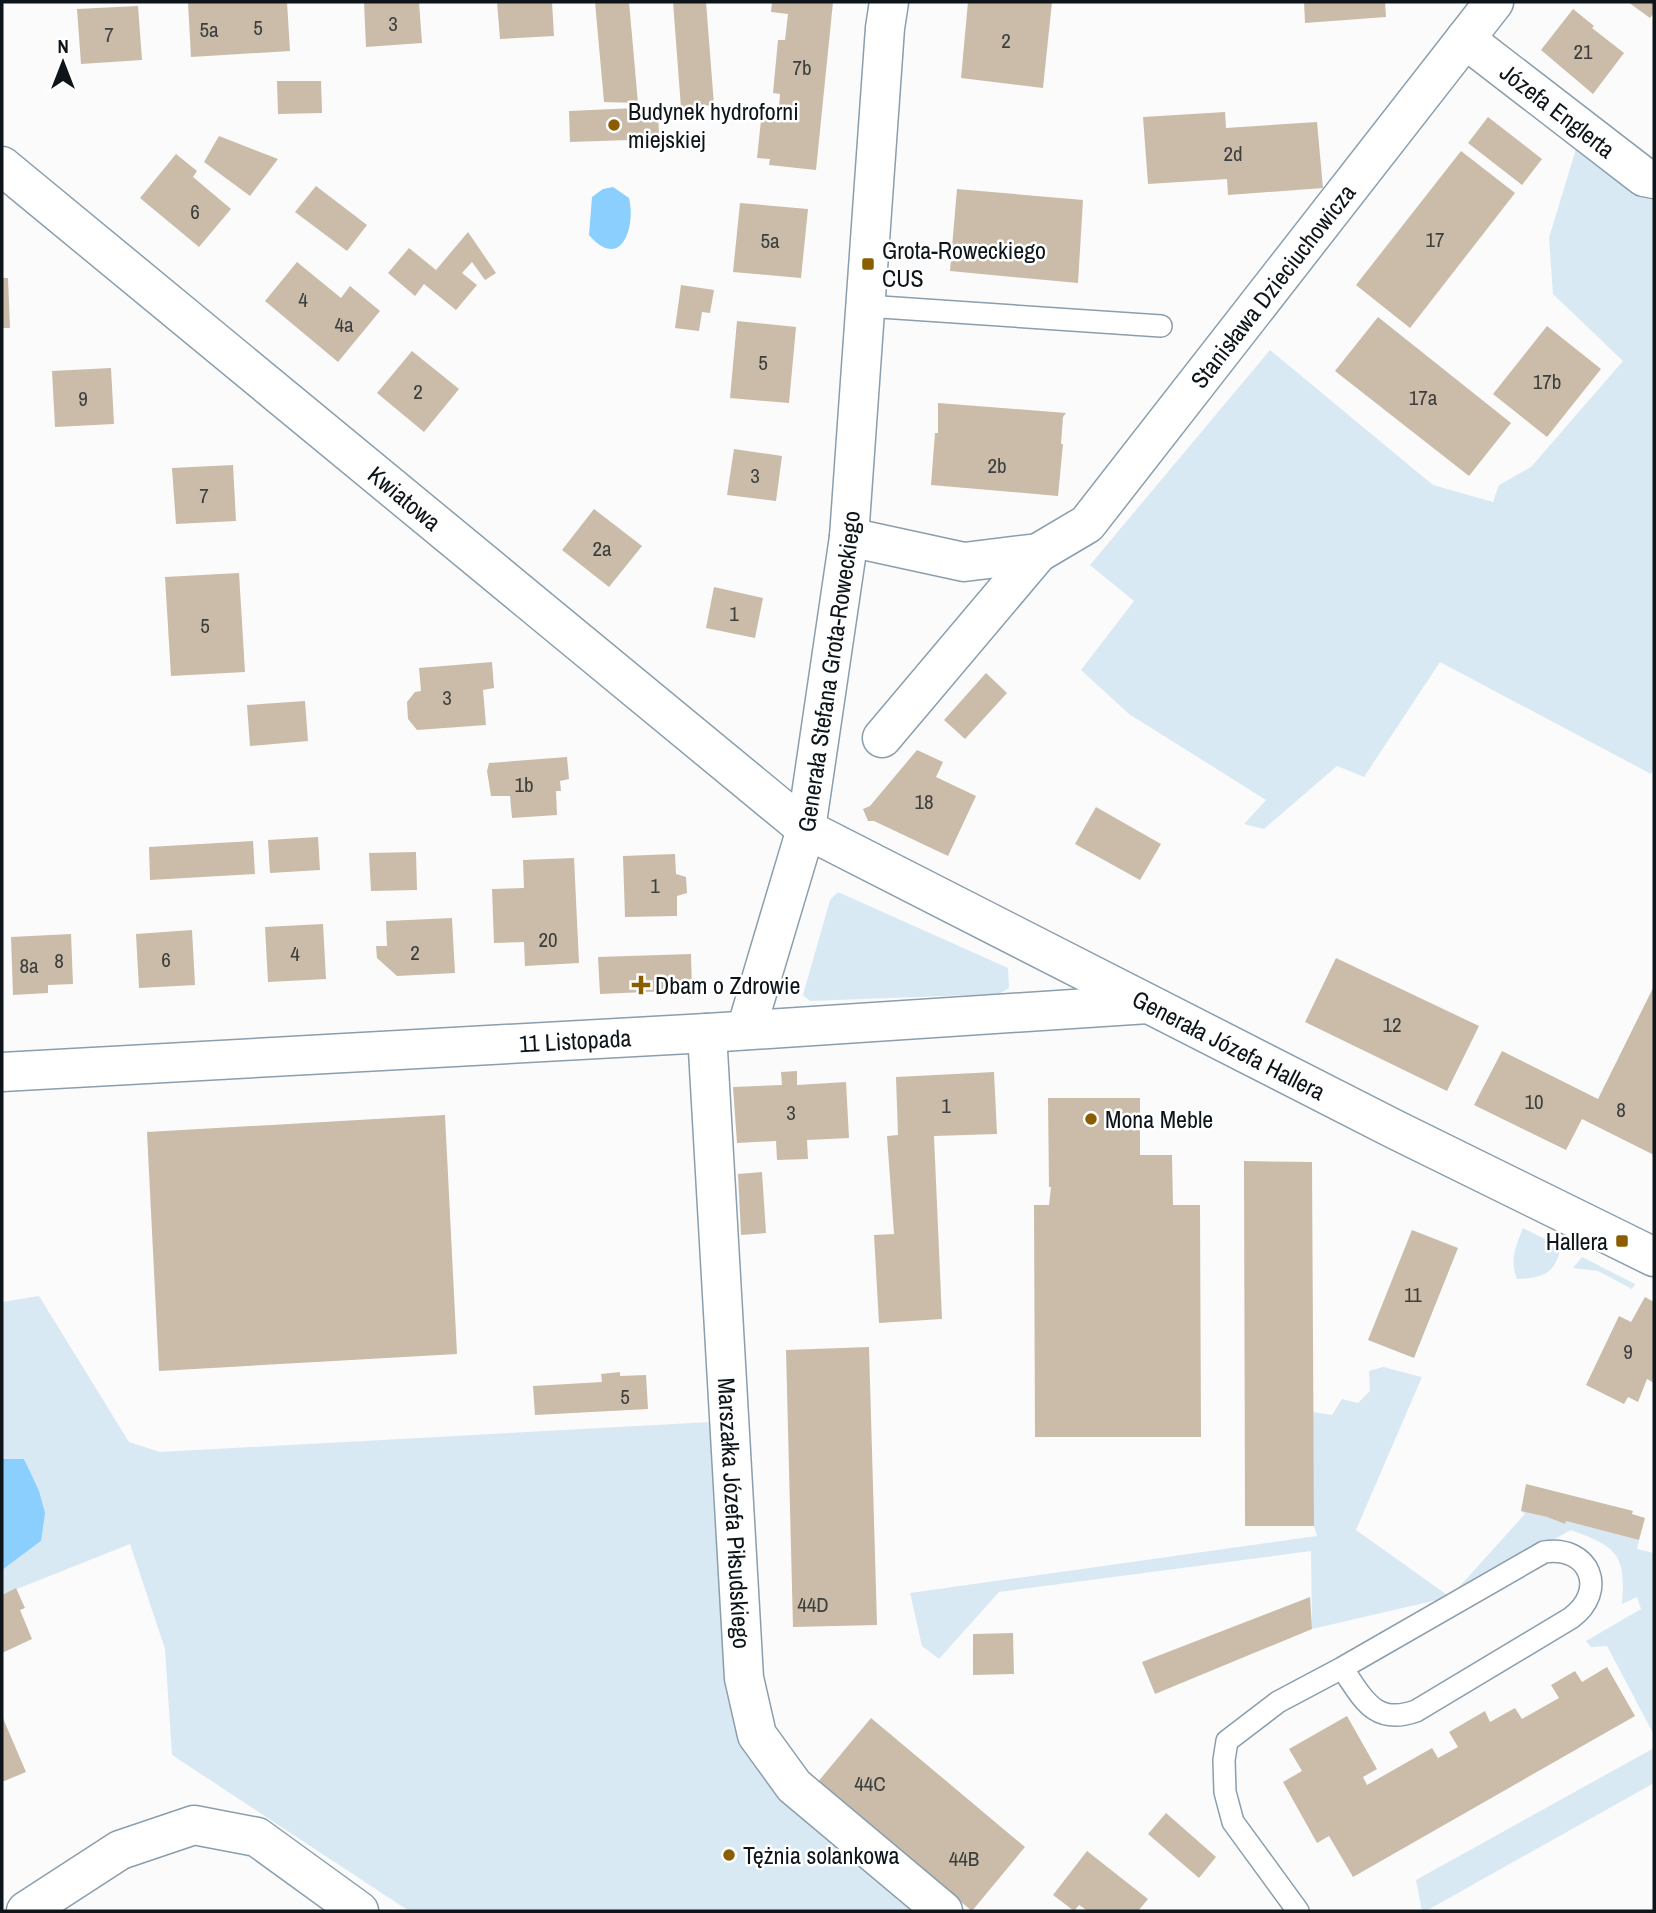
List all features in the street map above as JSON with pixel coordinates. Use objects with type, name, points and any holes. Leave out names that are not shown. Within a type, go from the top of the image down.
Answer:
[{"type":"street","name":"Generała Stefana Grota-Roweckiego","points":[[746,1030],[806,829],[849,537],[889,2]]},
{"type":"street","name":"Stanisława Dzieciuchowicza","points":[[882,738],[1038,553],[1087,524],[1494,2]]},
{"type":"street","name":"Józefa Englerta","points":[[1465,38],[1644,177],[1654,179]]},
{"type":"street","name":"Kwiatowa","points":[[2,166],[806,829]]},
{"type":"street","name":"Stanisława Dzieciuchowicza","points":[[849,537],[964,562],[1038,553]]},
{"type":"street","name":"Generała Józefa Hallera","points":[[806,829],[1394,1129],[1654,1257]]},
{"type":"street","name":"11 Listopada","points":[[2,1072],[707,1033],[1148,1004]]},
{"type":"street","name":"Marszałka Józefa Piłsudskiego","points":[[707,1033],[744,1678],[757,1735],[794,1786],[943,1911]]},
{"type":"street","points":[[26,1911],[120,1850],[194,1825],[257,1837],[359,1911]]},
{"type":"lane","points":[[866,306],[1161,326]]},
{"type":"lane","points":[[1298,1911],[1233,1822],[1225,1792],[1224,1760],[1227,1741],[1278,1702],[1544,1552],[1567,1552],[1578,1558],[1591,1578],[1588,1601],[1580,1611],[1416,1711],[1403,1716],[1389,1716],[1377,1712],[1366,1703],[1342,1668]]},
{"type":"shaded area","points":[[1582,129],[1654,179],[1654,769],[1651,774],[1440,662],[1364,777],[1337,766],[1264,829],[1244,824],[1266,800],[1129,714],[1081,670],[1134,601],[1090,565],[1270,350],[1433,485],[1493,502],[1499,485],[1531,467],[1623,361],[1553,294],[1549,238]]},
{"type":"shaded area","points":[[838,892],[1008,968],[1009,988],[999,994],[810,1001],[803,995],[830,900]]},
{"type":"shaded area","points":[[1523,1228],[1561,1247],[1555,1263],[1546,1273],[1517,1279],[1514,1259]]},
{"type":"shaded area","points":[[1582,1257],[1635,1284],[1632,1289],[1598,1271],[1573,1268]]},
{"type":"shaded area","points":[[39,1296],[129,1442],[160,1452],[729,1421],[757,1735],[943,1911],[409,1911],[172,1755],[165,1649],[130,1544],[2,1595],[2,1570],[41,1541],[25,1459],[2,1459],[2,1302]]},
{"type":"shaded area","points":[[1383,1367],[1422,1377],[1356,1530],[1450,1597],[1312,1629],[1311,1551],[999,1592],[939,1659],[922,1646],[910,1593],[1317,1536],[1314,1526],[1313,1412],[1332,1415],[1342,1399],[1358,1403],[1370,1391],[1369,1371]]},
{"type":"shaded area","points":[[1521,1511],[1565,1524],[1566,1521],[1639,1540],[1637,1549],[1654,1553],[1654,1735],[1607,1646],[1591,1647],[1586,1641],[1641,1609],[1637,1597],[1622,1604],[1620,1563],[1608,1548],[1571,1530],[1450,1597],[1525,1514]]},
{"type":"shaded area","points":[[1654,1748],[1654,1783],[1422,1911],[1416,1880]]},
{"type":"water","points":[[613,187],[629,198],[631,209],[624,241],[618,247],[610,249],[600,245],[589,235],[592,197],[603,189]]},
{"type":"water","points":[[2,1459],[24,1459],[39,1491],[45,1513],[41,1541],[2,1570]]},
{"type":"building","points":[[287,2],[290,51],[191,57],[188,3]]},
{"type":"building","points":[[364,2],[419,2],[422,43],[366,47]]},
{"type":"building","points":[[497,2],[552,2],[554,36],[500,39]]},
{"type":"building","points":[[595,2],[629,2],[638,103],[604,102]]},
{"type":"building","points":[[673,2],[706,2],[714,105],[681,108]]},
{"type":"building","points":[[772,2],[833,2],[816,170],[769,165],[770,159],[757,158],[761,120],[778,121],[780,94],[773,93],[778,40],[785,40],[788,14],[771,12]]},
{"type":"building","points":[[968,2],[1052,2],[1043,88],[961,78]]},
{"type":"building","points":[[1304,2],[1385,2],[1386,17],[1305,23]]},
{"type":"building","points":[[1628,2],[1654,2],[1654,13],[1650,18]]},
{"type":"building","points":[[138,6],[142,60],[81,64],[77,9]]},
{"type":"building","points":[[1573,9],[1624,53],[1593,94],[1541,50]]},
{"type":"building","points":[[277,81],[321,81],[322,113],[278,114]]},
{"type":"building","name":"Budynek hydroforni miejskiej","points":[[658,107],[659,139],[570,142],[569,111]]},
{"type":"building","points":[[1225,112],[1226,128],[1317,122],[1323,188],[1228,195],[1227,179],[1148,184],[1143,117]]},
{"type":"building","points":[[1488,117],[1542,159],[1522,185],[1468,143]]},
{"type":"building","points":[[219,136],[278,159],[250,196],[204,162]]},
{"type":"building","points":[[1461,151],[1515,193],[1410,328],[1356,285]]},
{"type":"building","points":[[176,154],[197,171],[193,177],[231,209],[199,247],[140,198]]},
{"type":"building","points":[[316,186],[367,225],[347,251],[295,212]]},
{"type":"building","points":[[957,189],[1083,200],[1078,283],[950,271]]},
{"type":"building","points":[[740,203],[808,209],[801,278],[733,272]]},
{"type":"building","points":[[468,232],[496,273],[485,280],[472,262],[462,273],[477,285],[456,310],[424,284],[415,296],[388,273],[409,248],[436,270]]},
{"type":"building","points":[[297,262],[341,298],[350,286],[380,311],[338,362],[265,301]]},
{"type":"building","points":[[2,278],[8,278],[10,328],[2,328]]},
{"type":"building","points":[[681,285],[714,290],[710,313],[702,312],[699,331],[675,328]]},
{"type":"building","points":[[1378,317],[1511,423],[1469,476],[1335,371]]},
{"type":"building","points":[[737,321],[796,327],[789,403],[730,398]]},
{"type":"building","points":[[1547,326],[1601,369],[1547,437],[1493,394]]},
{"type":"building","points":[[412,351],[459,389],[424,432],[377,393]]},
{"type":"building","points":[[111,368],[114,424],[55,427],[52,371]]},
{"type":"building","points":[[938,403],[1066,413],[1063,417],[1058,496],[931,485],[935,433],[938,433]]},
{"type":"building","points":[[734,449],[782,456],[776,501],[727,495]]},
{"type":"building","points":[[233,465],[236,521],[176,524],[172,468]]},
{"type":"building","points":[[594,509],[642,546],[609,587],[562,550]]},
{"type":"building","points":[[239,573],[245,672],[171,676],[165,577]]},
{"type":"building","points":[[714,587],[763,598],[755,638],[706,628]]},
{"type":"building","points":[[492,662],[494,688],[483,690],[486,725],[417,730],[408,719],[407,702],[415,692],[421,691],[419,668]]},
{"type":"building","points":[[986,673],[1007,693],[965,739],[944,720]]},
{"type":"building","points":[[305,701],[308,741],[250,746],[247,705]]},
{"type":"building","points":[[917,750],[943,762],[936,777],[976,796],[948,856],[874,821],[868,821],[863,809],[870,806]]},
{"type":"building","points":[[567,757],[569,779],[560,781],[561,791],[556,791],[557,815],[512,818],[510,796],[491,796],[487,771],[489,763]]},
{"type":"building","points":[[1096,807],[1161,844],[1140,880],[1075,844]]},
{"type":"building","points":[[318,837],[320,870],[270,873],[268,840]]},
{"type":"building","points":[[253,841],[255,874],[150,880],[149,847]]},
{"type":"building","points":[[416,852],[417,890],[371,891],[369,853]]},
{"type":"building","points":[[675,854],[676,874],[686,877],[687,893],[677,896],[677,916],[625,917],[623,856]]},
{"type":"building","points":[[574,858],[579,963],[525,966],[524,942],[494,943],[492,889],[524,888],[523,860]]},
{"type":"building","points":[[452,918],[455,973],[397,976],[377,958],[376,946],[387,946],[386,921]]},
{"type":"building","points":[[323,924],[326,979],[268,982],[265,927]]},
{"type":"building","points":[[192,930],[195,985],[139,988],[136,934]]},
{"type":"building","points":[[71,934],[73,984],[48,985],[48,993],[13,995],[11,937]]},
{"type":"building","points":[[691,954],[692,990],[600,994],[598,957]]},
{"type":"building","points":[[1336,958],[1479,1026],[1447,1091],[1305,1022]]},
{"type":"building","points":[[1654,986],[1654,1155],[1582,1119],[1566,1150],[1474,1105],[1502,1051],[1598,1099]]},
{"type":"building","points":[[797,1071],[797,1085],[846,1082],[849,1138],[807,1140],[808,1159],[777,1160],[776,1141],[737,1143],[733,1087],[782,1085],[781,1072]]},
{"type":"building","points":[[994,1072],[997,1134],[934,1136],[942,1319],[879,1323],[874,1235],[894,1234],[887,1136],[898,1135],[896,1077]]},
{"type":"building","points":[[1048,1098],[1140,1098],[1140,1155],[1172,1155],[1173,1205],[1200,1205],[1201,1437],[1035,1437],[1034,1205],[1049,1205],[1051,1187]]},
{"type":"building","points":[[445,1115],[457,1354],[159,1371],[147,1132]]},
{"type":"building","points":[[1244,1161],[1312,1162],[1314,1526],[1245,1526]]},
{"type":"building","points":[[762,1172],[766,1233],[741,1235],[738,1174]]},
{"type":"building","points":[[1412,1230],[1458,1248],[1414,1358],[1368,1340]]},
{"type":"building","points":[[1645,1297],[1654,1302],[1654,1383],[1647,1379],[1638,1402],[1628,1397],[1624,1404],[1586,1385],[1619,1316],[1631,1322]]},
{"type":"building","points":[[869,1347],[877,1625],[793,1627],[786,1350]]},
{"type":"building","points":[[620,1372],[620,1376],[646,1375],[648,1409],[535,1415],[533,1386],[602,1382],[601,1374]]},
{"type":"building","points":[[1526,1484],[1633,1511],[1632,1514],[1645,1518],[1639,1540],[1566,1521],[1565,1524],[1521,1511]]},
{"type":"building","points":[[16,1588],[25,1608],[20,1610],[32,1639],[2,1653],[2,1595]]},
{"type":"building","points":[[1310,1597],[1312,1629],[1155,1694],[1142,1662]]},
{"type":"building","points":[[1013,1633],[1014,1674],[973,1675],[973,1634]]},
{"type":"building","points":[[1607,1667],[1635,1716],[1353,1877],[1329,1836],[1317,1843],[1283,1782],[1302,1771],[1289,1749],[1347,1716],[1377,1769],[1363,1777],[1367,1785],[1432,1748],[1438,1758],[1458,1747],[1449,1732],[1485,1711],[1490,1722],[1515,1708],[1522,1719],[1559,1698],[1551,1685],[1575,1671],[1582,1682]]},
{"type":"building","points":[[2,1716],[26,1772],[2,1782]]},
{"type":"building","points":[[871,1718],[1025,1847],[972,1911],[817,1783]]},
{"type":"building","points":[[1166,1813],[1216,1857],[1199,1878],[1148,1834]]},
{"type":"building","points":[[1087,1851],[1148,1899],[1138,1911],[1088,1911],[1079,1905],[1074,1911],[1053,1895]]},
{"type":"place","name":"Budynek hydroforni miejskiej","points":[[614,125]]},
{"type":"place","name":"Grota-Roweckiego CUS","points":[[868,264]]},
{"type":"place","name":"Dbam o Zdrowie","points":[[641,985]]},
{"type":"place","name":"Mona Meble","points":[[1091,1119]]},
{"type":"place","name":"Hallera","points":[[1622,1241]]},
{"type":"place","name":"Tężnia solankowa","points":[[729,1855]]}]
